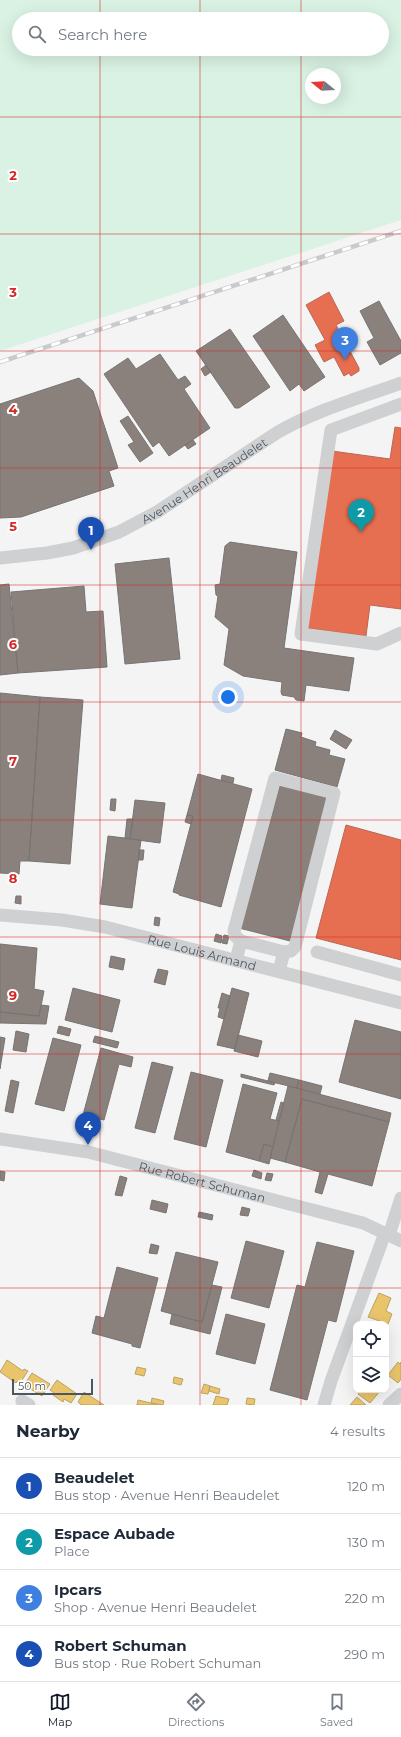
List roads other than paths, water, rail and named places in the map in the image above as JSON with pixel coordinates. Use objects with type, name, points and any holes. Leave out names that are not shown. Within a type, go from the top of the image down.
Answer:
[{"type":"street","name":"Avenue Henri Beaudelet","points":[[0,558],[48,553],[72,548],[119,532],[157,512],[278,432],[307,416],[401,383]]},
{"type":"street","points":[[331,430],[401,404]]},
{"type":"street","points":[[334,406],[301,634],[377,644],[401,633]]},
{"type":"street","points":[[274,778],[334,793],[295,947],[291,951],[284,952],[242,941],[235,936],[234,931],[274,778]]},
{"type":"street","name":"Rue Louis Armand","points":[[0,915],[62,920],[105,927],[401,1003]]},
{"type":"street","points":[[236,960],[242,941]]},
{"type":"street","points":[[279,971],[284,952]]},
{"type":"street","points":[[317,952],[401,975]]},
{"type":"street","name":"Rue Robert Schuman","points":[[0,1139],[88,1152],[363,1223],[392,1236]]},
{"type":"street","points":[[324,1405],[333,1374],[392,1236],[401,1198]]},
{"type":"street","points":[[389,1405],[401,1394]]},
{"type":"railway","points":[[0,362],[401,231]]},
{"type":"place","name":"Ipcars","points":[[345,360]]},
{"type":"place","name":"Espace Aubade","points":[[361,532]]},
{"type":"place","name":"Beaudelet","points":[[91,550]]},
{"type":"place","name":"Robert Schuman","points":[[88,1145]]}]
